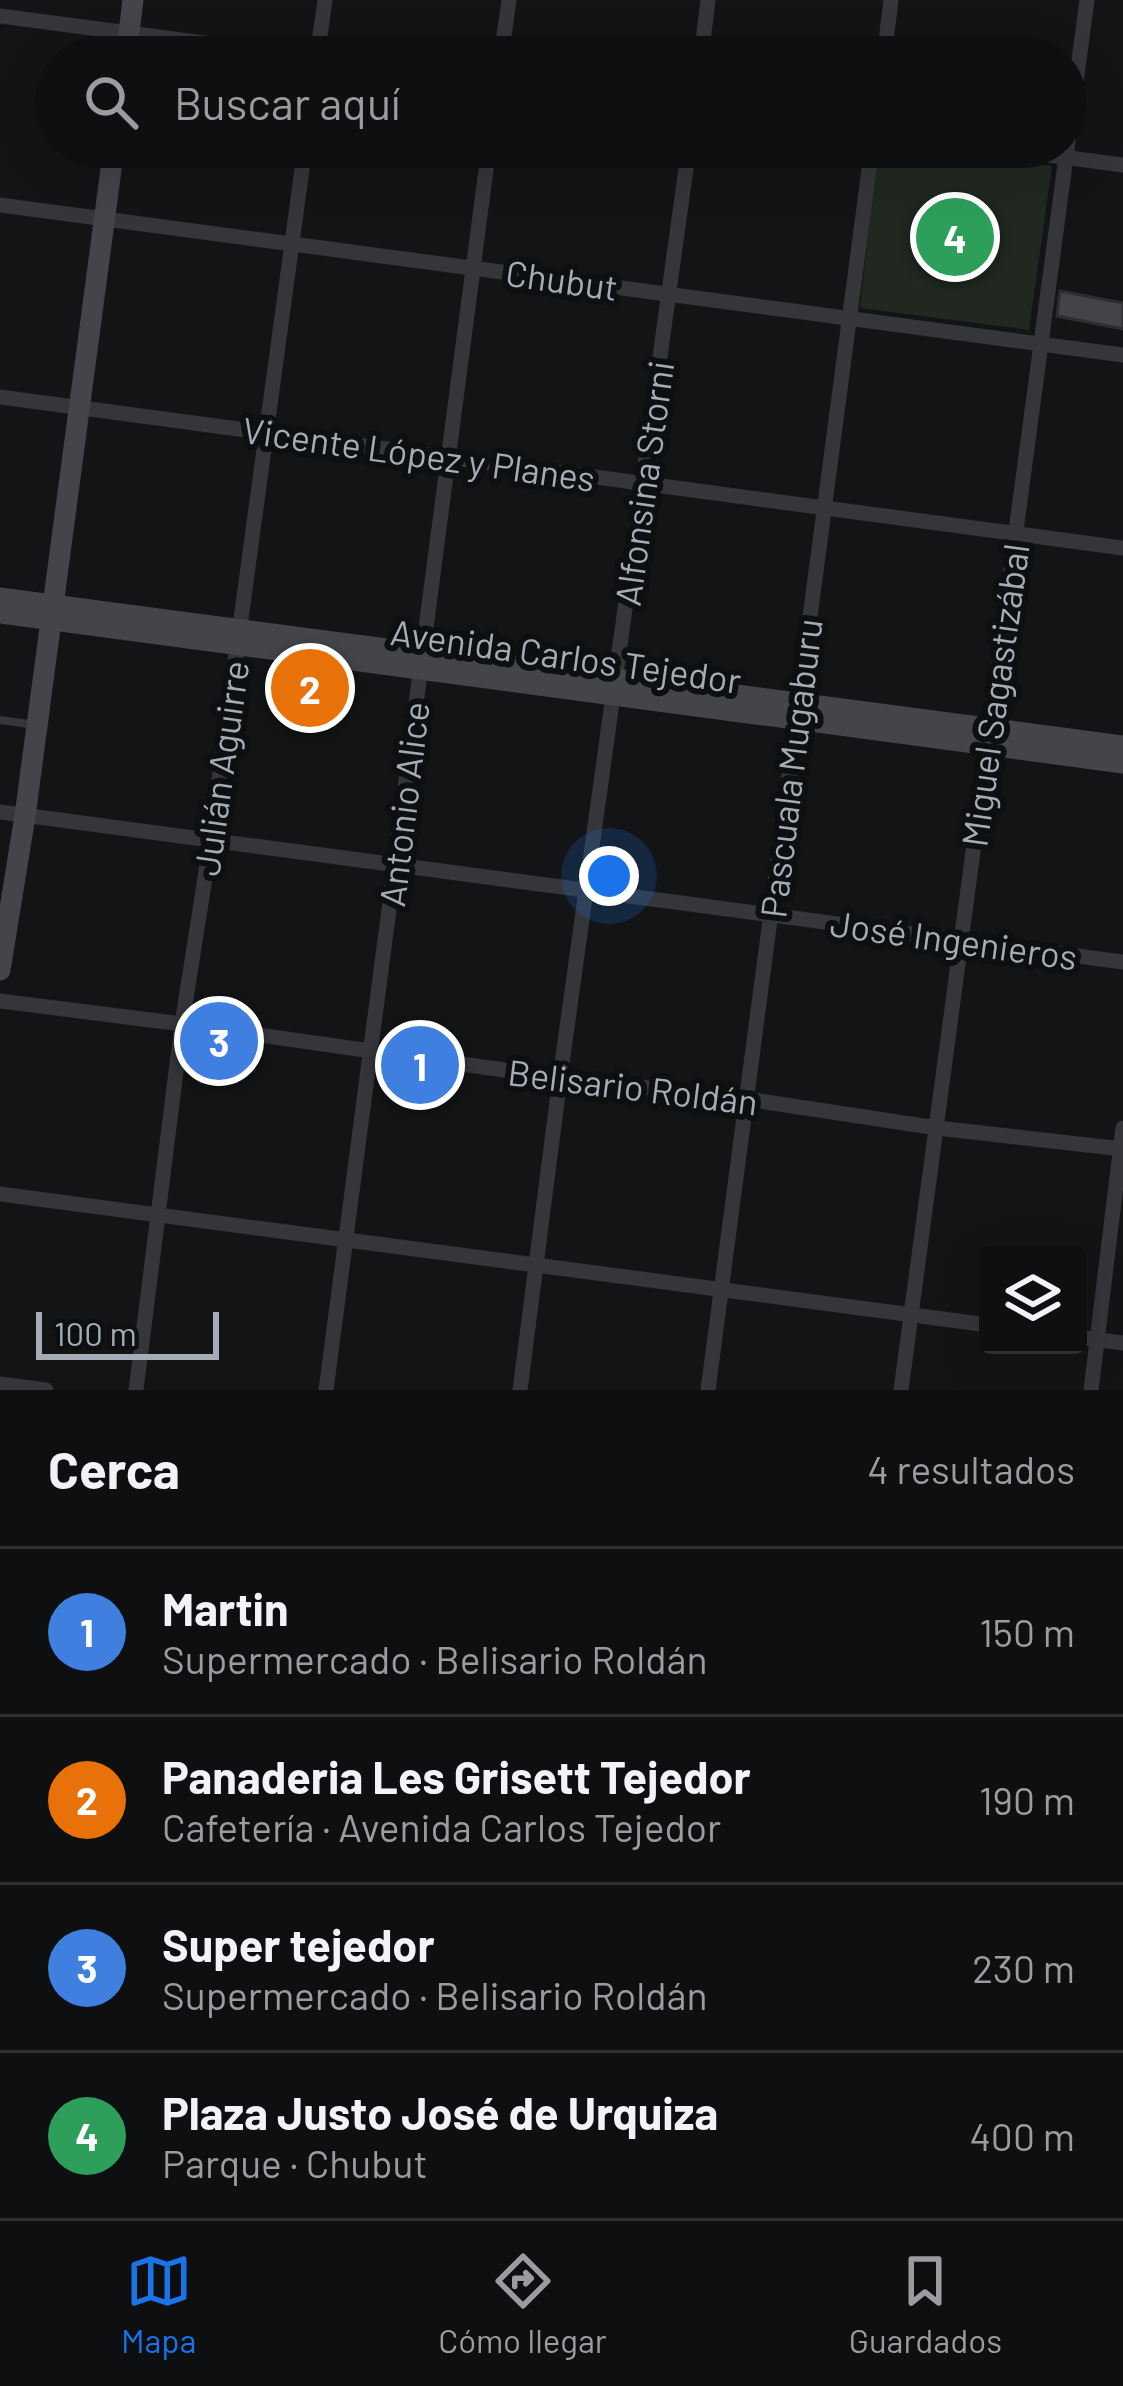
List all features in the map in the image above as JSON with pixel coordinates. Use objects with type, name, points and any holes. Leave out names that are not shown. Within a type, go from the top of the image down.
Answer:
[{"type":"main road","points":[[129,36],[133,0]]},
{"type":"main road","points":[[0,970],[111,168]]},
{"type":"main road","name":"Avenida Carlos Tejedor","points":[[0,598],[52,612],[989,737],[1123,763]]},
{"type":"main road","name":"Avenida Carlos Tejedor","points":[[0,613],[52,612]]},
{"type":"main road","name":"Avenida Carlos Tejedor","points":[[989,737],[1123,746]]},
{"type":"street","points":[[318,36],[325,0]]},
{"type":"street","points":[[504,36],[508,0]]},
{"type":"street","points":[[704,36],[708,0]]},
{"type":"street","points":[[887,36],[891,0]]},
{"type":"street","name":"Miguel Sagastizábal","points":[[1082,36],[1087,0]]},
{"type":"street","points":[[0,16],[152,36]]},
{"type":"street","points":[[1087,161],[1123,165]]},
{"type":"street","name":"Julián Aguirre","points":[[136,1390],[182,1024],[302,168]]},
{"type":"street","name":"Antonio Alice","points":[[326,1390],[486,168]]},
{"type":"street","name":"Alfonsina Storni","points":[[520,1390],[685,168]]},
{"type":"street","name":"Pascuala Mugaburu","points":[[708,1390],[869,168]]},
{"type":"street","name":"Miguel Sagastizábal","points":[[901,1390],[1065,168]]},
{"type":"street","name":"Chubut","points":[[0,205],[1123,356]]},
{"type":"street","name":"Vicente López y Planes","points":[[0,398],[1123,548]]},
{"type":"street","name":"José Ingenieros","points":[[0,812],[1123,962]]},
{"type":"street","name":"Belisario Roldán","points":[[0,1001],[1121,1149]]},
{"type":"street","points":[[1091,1390],[1123,1128]]},
{"type":"street","points":[[0,1194],[979,1324]]},
{"type":"street","points":[[1087,1338],[1123,1343]]},
{"type":"street","points":[[0,1384],[46,1390]]},
{"type":"lane","points":[[0,720],[37,726]]},
{"type":"shaded area","points":[[876,168],[1052,168],[1029,330],[860,308]]},
{"type":"building","points":[[1060,291],[1123,303],[1123,329],[1057,316]]},
{"type":"place","name":"Plaza Justo José de Urquiza","points":[[955,237]]},
{"type":"place","name":"Panaderia Les Grisett Tejedor","points":[[310,688]]},
{"type":"place","name":"Super tejedor","points":[[219,1041]]},
{"type":"place","name":"Martin","points":[[420,1065]]}]
